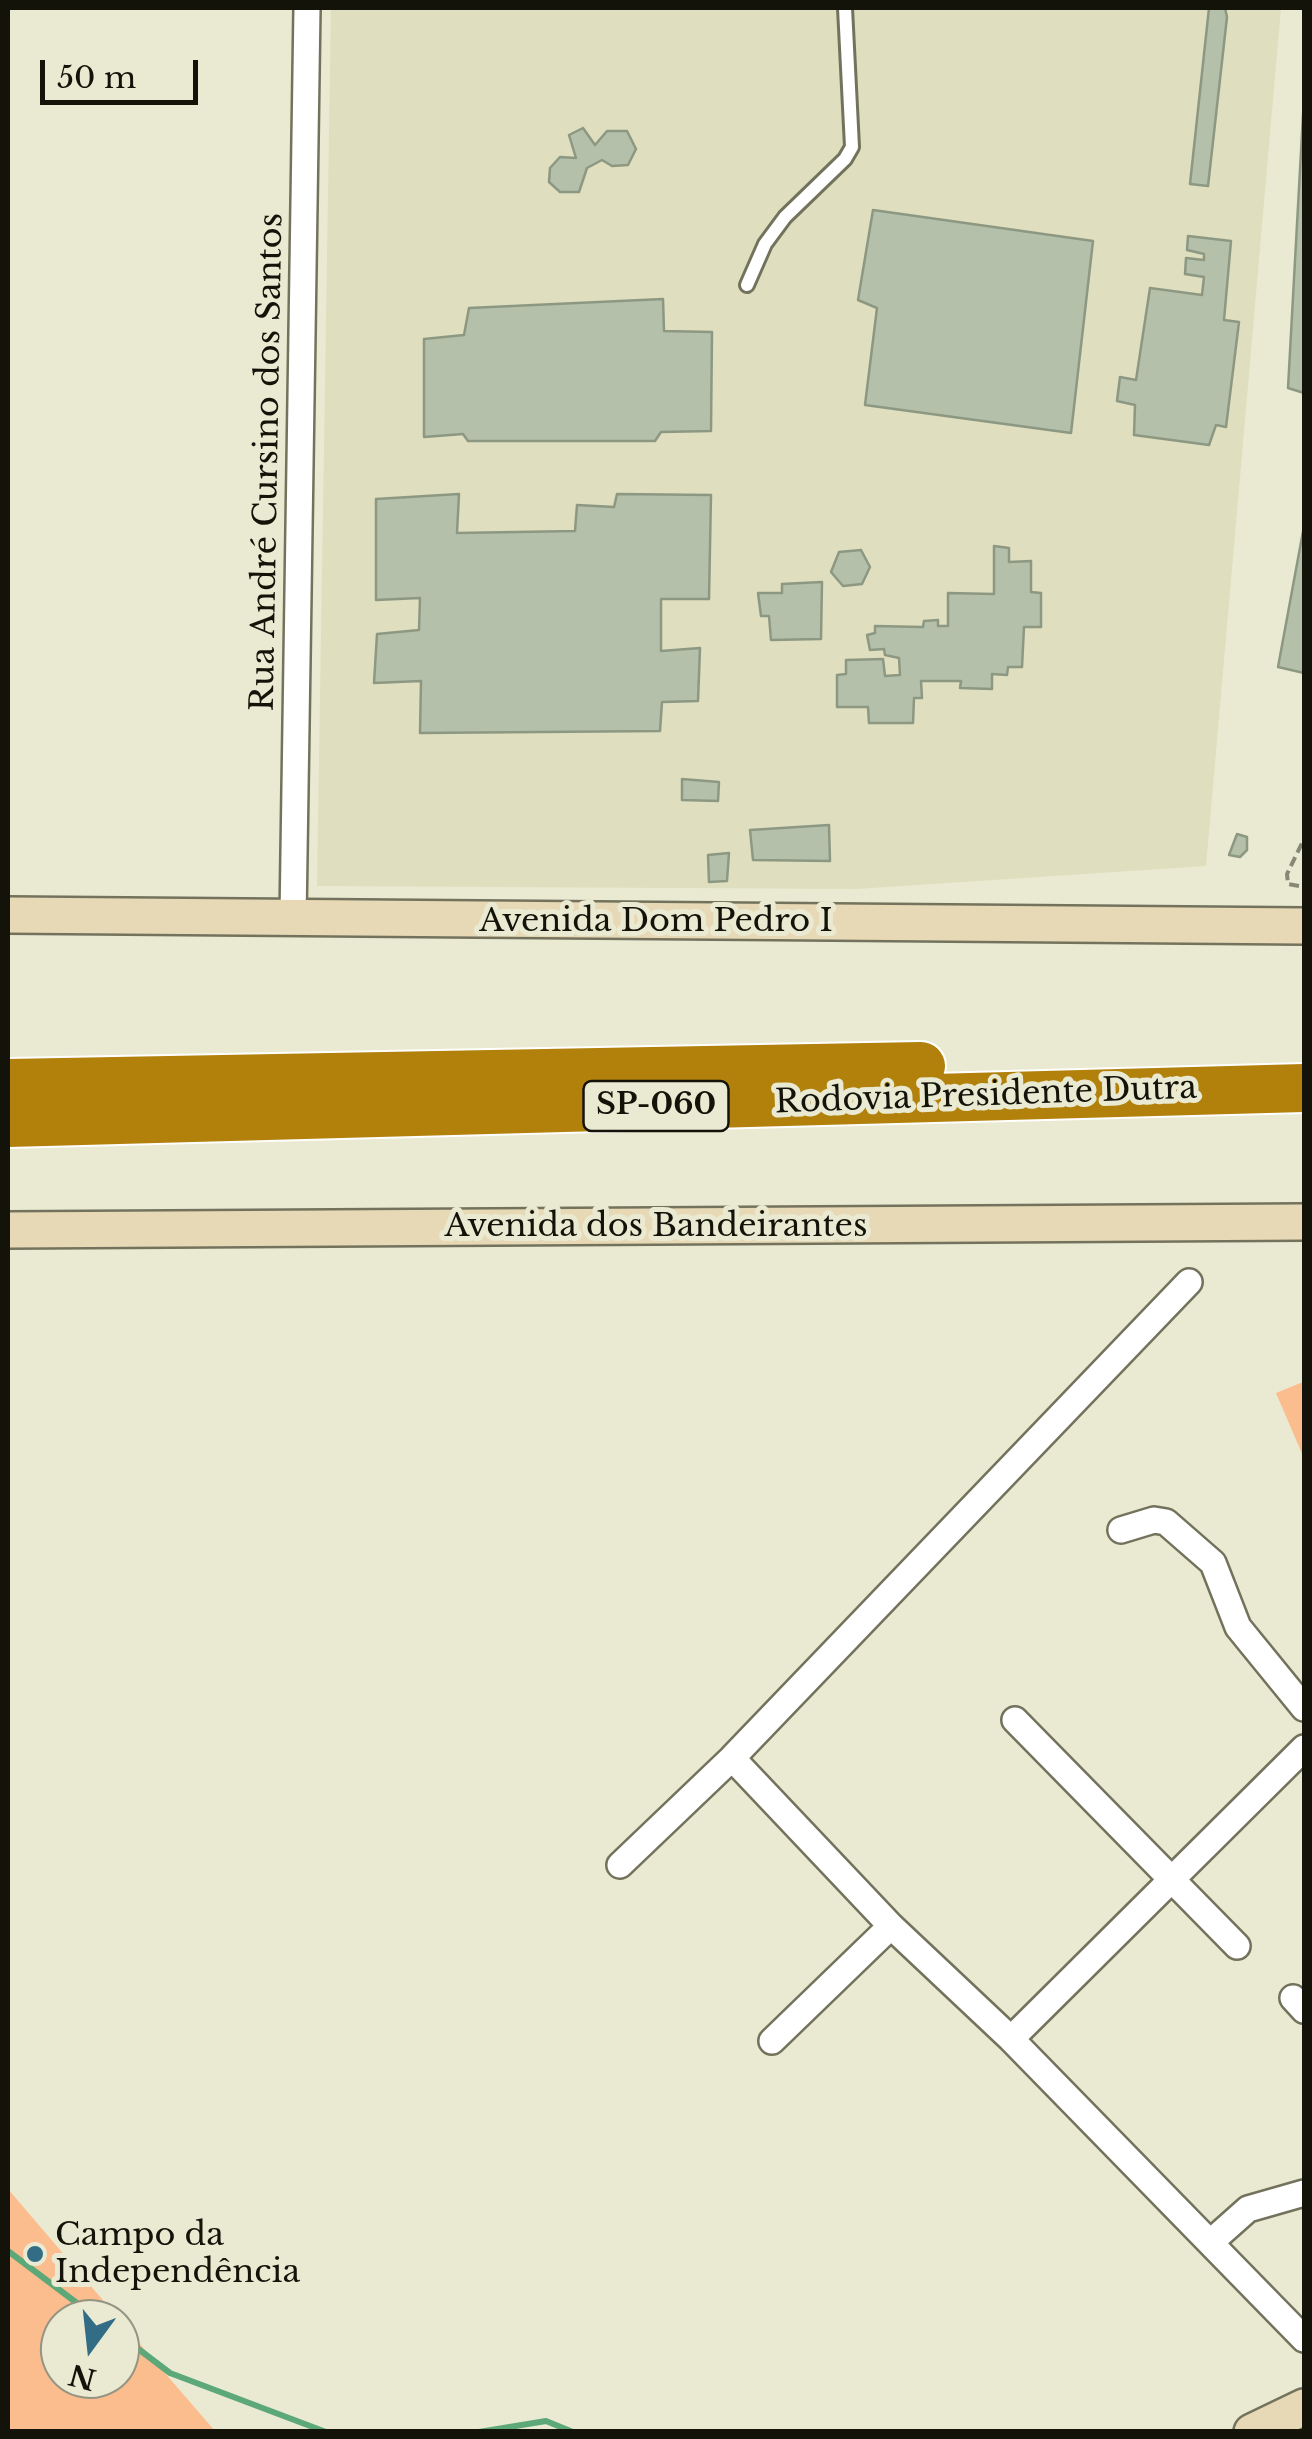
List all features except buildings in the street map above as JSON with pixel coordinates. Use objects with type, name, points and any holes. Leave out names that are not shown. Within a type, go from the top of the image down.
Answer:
[{"type":"highway","name":"Rodovia Presidente Dutra","points":[[8,1083],[1304,1059]]},
{"type":"highway","name":"Rodovia Presidente Dutra","points":[[8,1124],[1304,1088]]},
{"type":"main road","name":"Avenida Dom Pedro I","points":[[8,915],[1304,926]]},
{"type":"main road","name":"Avenida dos Bandeirantes","points":[[8,1230],[1304,1222]]},
{"type":"main road","points":[[1252,2432],[1304,2407]]},
{"type":"street","name":"Rua André Cursino dos Santos","points":[[293,918],[307,8]]},
{"type":"street","points":[[620,1866],[732,1758],[1189,1282]]},
{"type":"street","points":[[1121,1530],[1154,1520],[1166,1522],[1213,1563],[1238,1627],[1304,1708]]},
{"type":"street","points":[[1015,1720],[1237,1946]]},
{"type":"street","points":[[1011,2039],[1304,1748]]},
{"type":"street","points":[[732,1758],[892,1926],[1011,2039],[1304,2338]]},
{"type":"street","points":[[772,2041],[892,1926]]},
{"type":"street","points":[[1212,2242],[1248,2208],[1304,2194]]},
{"type":"lane","points":[[747,286],[765,244],[784,217],[845,159],[852,147],[845,8]]},
{"type":"path","points":[[1299,886],[1288,884],[1286,874],[1304,838]]},
{"type":"shaded area","points":[[331,8],[1281,8],[1206,866],[856,889],[317,886]]},
{"type":"shaded area","points":[[1303,1382],[1304,1455],[1303,1456],[1276,1393]]},
{"type":"shaded area","name":"Campo da Independência","points":[[8,2189],[102,2299],[40,2299],[40,2399],[140,2399],[140,2344],[215,2431],[8,2431]]},
{"type":"waterway","points":[[8,2251],[72,2299]]},
{"type":"waterway","points":[[140,2350],[170,2373],[326,2432]]},
{"type":"waterway","points":[[479,2432],[546,2421],[573,2432]]},
{"type":"place","name":"Campo da Independência","points":[[35,2254]]}]
